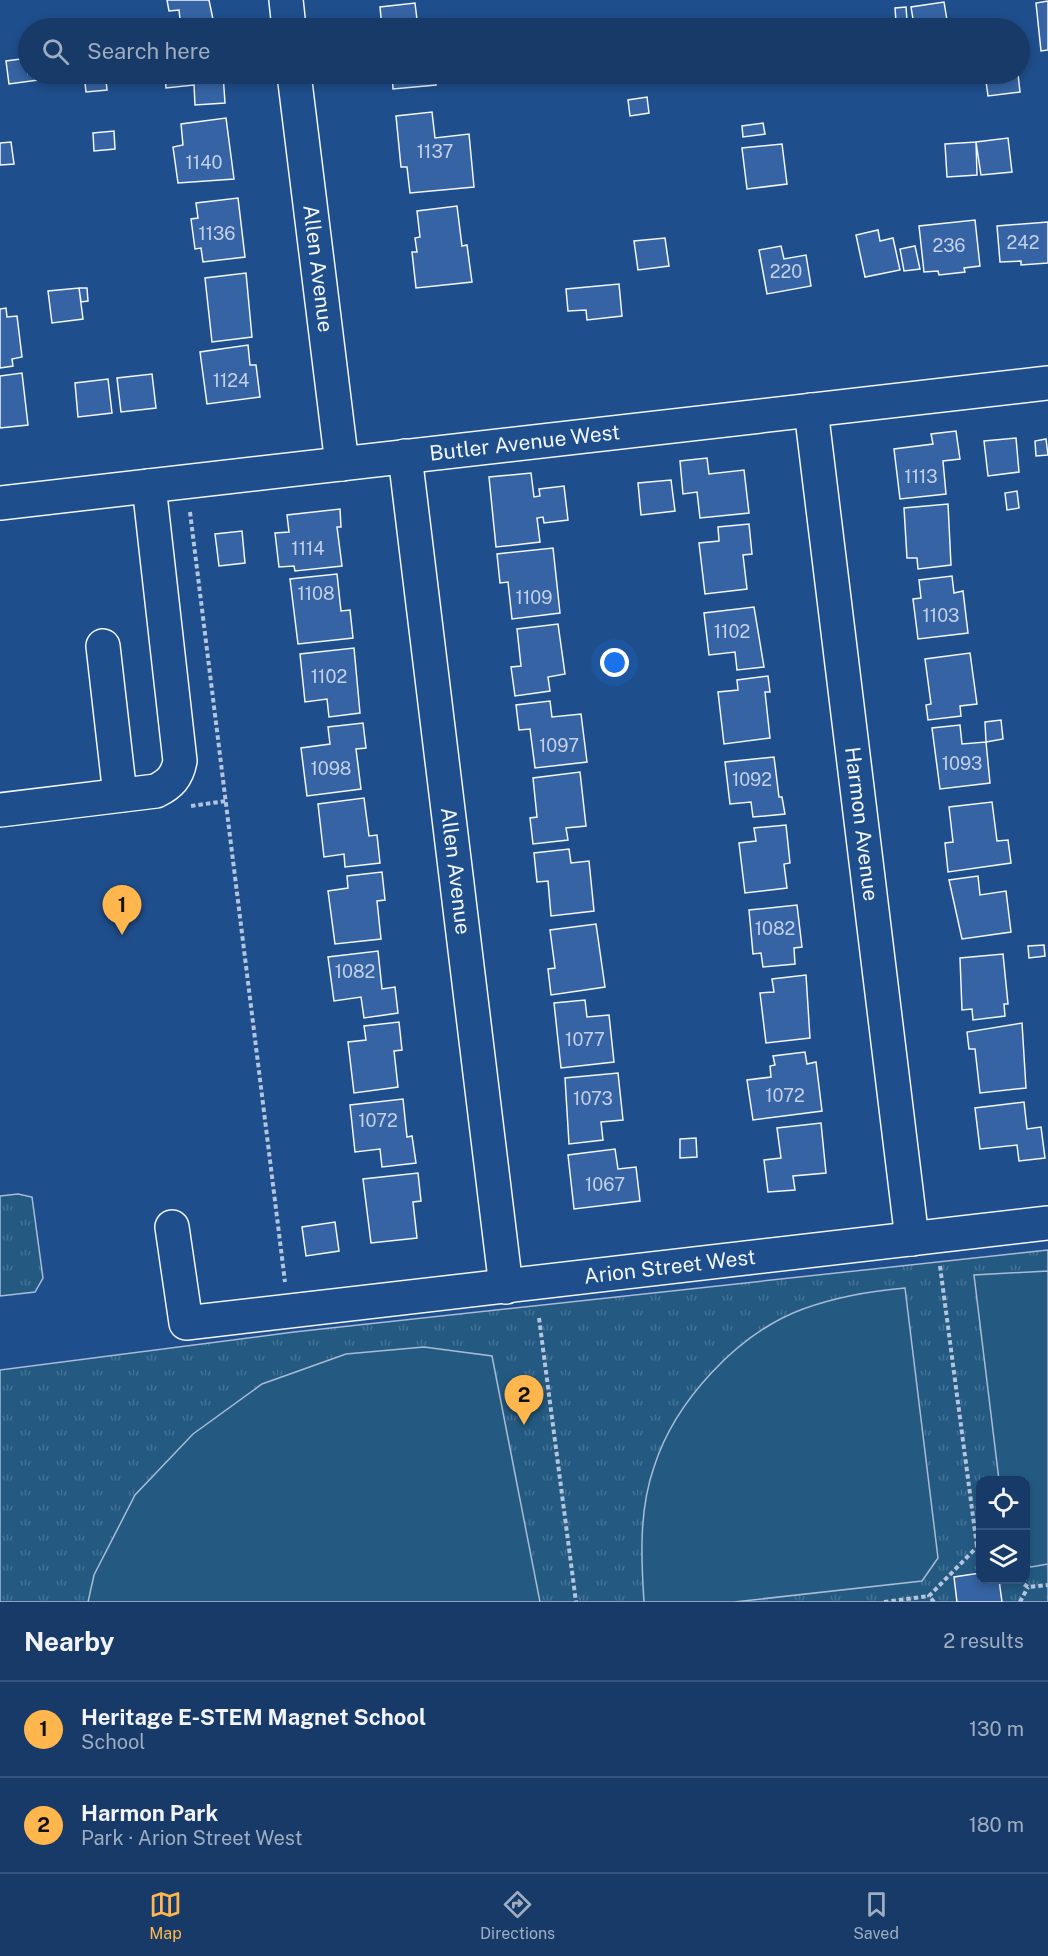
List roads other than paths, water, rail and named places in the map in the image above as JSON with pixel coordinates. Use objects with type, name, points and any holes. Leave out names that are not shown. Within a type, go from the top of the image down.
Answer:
[{"type":"street","points":[[285,0],[288,18]]},
{"type":"street","name":"Allen Avenue","points":[[295,84],[342,464]]},
{"type":"street","name":"Butler Avenue West","points":[[0,503],[1048,383]]},
{"type":"street","name":"Harmon Avenue","points":[[811,410],[912,1239]]},
{"type":"street","name":"Allen Avenue","points":[[405,456],[506,1287]]},
{"type":"street","points":[[0,810],[156,791],[168,785],[178,773],[180,761],[149,486]]},
{"type":"street","points":[[104,646],[120,795]]},
{"type":"street","name":"Arion Street West","points":[[172,1227],[186,1323],[1048,1223]]},
{"type":"place","name":"Heritage E-STEM Magnet School","points":[[122,935]]},
{"type":"place","name":"Harmon Park","points":[[524,1425]]}]
